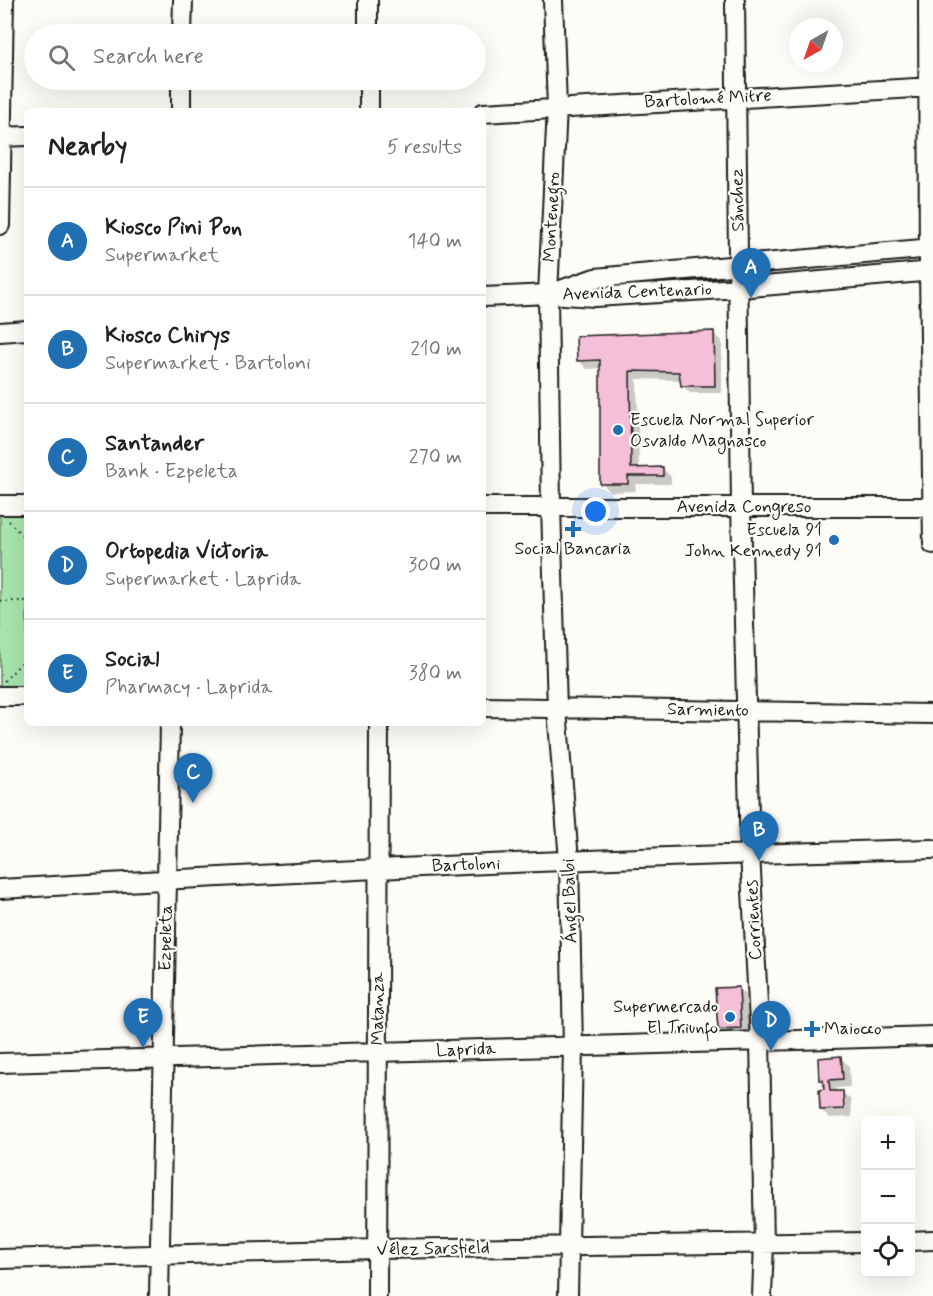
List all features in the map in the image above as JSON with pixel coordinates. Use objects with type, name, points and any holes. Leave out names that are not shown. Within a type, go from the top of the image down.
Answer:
[{"type":"street","points":[[0,225],[4,0]]},
{"type":"street","points":[[182,24],[183,0]]},
{"type":"street","points":[[368,0],[368,24]]},
{"type":"street","name":"Montenegro","points":[[551,507],[548,294],[557,107],[553,0]]},
{"type":"street","name":"Sánchez","points":[[735,0],[741,507]]},
{"type":"street","points":[[927,0],[931,87],[933,544]]},
{"type":"street","name":"Bartolomé Mitre","points":[[486,113],[931,87]]},
{"type":"street","points":[[181,90],[181,108]]},
{"type":"street","points":[[369,90],[369,108]]},
{"type":"street","points":[[1,137],[24,136]]},
{"type":"street","name":"Avenida Centenario","points":[[548,294],[595,278],[931,248]]},
{"type":"street","name":"Avenida Centenario","points":[[548,294],[595,297],[740,288],[931,271]]},
{"type":"street","points":[[486,297],[548,294]]},
{"type":"street","points":[[0,333],[24,330]]},
{"type":"street","points":[[3,512],[24,506]]},
{"type":"street","name":"Avenida Congreso","points":[[486,507],[932,507]]},
{"type":"street","name":"Ángel Balbi","points":[[551,507],[557,709],[569,861],[573,1047],[568,1296]]},
{"type":"street","name":"Corrientes","points":[[741,507],[750,853],[760,1041],[764,1244],[762,1296]]},
{"type":"street","points":[[0,696],[24,696]]},
{"type":"street","name":"Sarmiento","points":[[486,707],[933,714]]},
{"type":"street","name":"Ezpeleta","points":[[159,1296],[170,726]]},
{"type":"street","name":"Matanza","points":[[377,1296],[380,726]]},
{"type":"street","name":"Bartoloni","points":[[0,889],[167,879],[750,853],[933,849]]},
{"type":"street","name":"Laprida","points":[[0,1063],[933,1036]]},
{"type":"street","points":[[915,1241],[933,1240]]},
{"type":"street","name":"Vélez Sarsfield","points":[[0,1259],[377,1249],[861,1242]]},
{"type":"path","points":[[3,512],[24,537]]},
{"type":"path","points":[[0,601],[24,601]]},
{"type":"path","points":[[0,685],[24,660]]},
{"type":"green space","points":[[0,505],[24,505],[24,696],[0,696]]},
{"type":"building","points":[[714,331],[715,386],[681,386],[679,372],[630,371],[631,468],[663,467],[663,476],[628,476],[628,484],[600,484],[600,360],[577,361],[576,336]]},
{"type":"building","points":[[739,987],[741,1028],[718,1029],[715,988]]},
{"type":"building","points":[[841,1056],[843,1079],[829,1080],[830,1091],[843,1091],[844,1109],[820,1110],[819,1090],[824,1089],[823,1080],[819,1080],[818,1058]]},
{"type":"place","name":"Kiosco Pini Pon","points":[[751,298]]},
{"type":"place","name":"Escuela Normal Superior Osvaldo Magnasco","points":[[618,430]]},
{"type":"place","name":"Social Bancaria","points":[[573,529]]},
{"type":"place","name":"Escuela 91 John Kennedy 91","points":[[834,540]]},
{"type":"place","name":"Santander","points":[[193,803]]},
{"type":"place","name":"Kiosco Chirys","points":[[759,861]]},
{"type":"place","name":"Supermercado El Triunfo","points":[[730,1017]]},
{"type":"place","name":"Maiocco","points":[[812,1029]]},
{"type":"place","name":"Social","points":[[143,1048]]},
{"type":"place","name":"Ortopedia Victoria","points":[[771,1051]]}]
